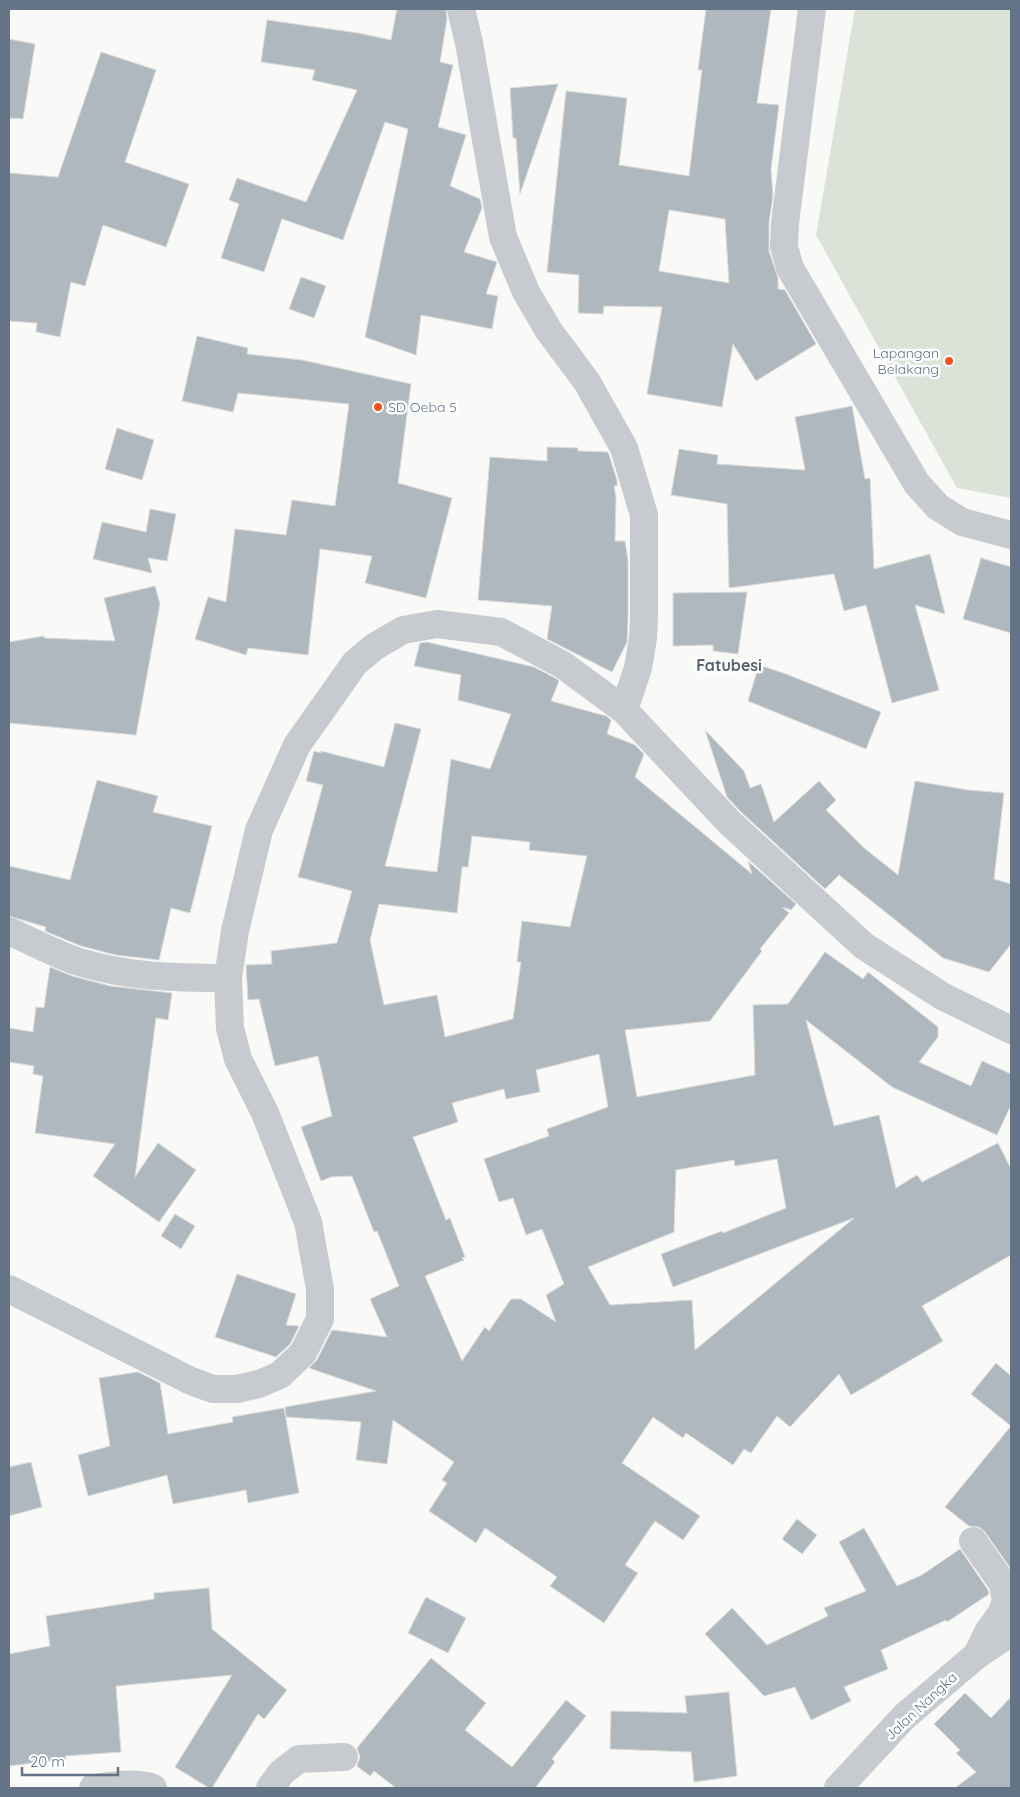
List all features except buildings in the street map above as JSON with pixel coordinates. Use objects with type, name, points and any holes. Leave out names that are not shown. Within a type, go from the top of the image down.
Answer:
[{"type":"street","points":[[461,9],[504,237],[526,292],[549,331],[587,382],[624,448],[644,515],[643,638],[638,668],[624,710]]},
{"type":"street","points":[[812,9],[785,223],[784,247],[790,268],[916,484],[938,508],[962,522],[1011,535]]},
{"type":"street","points":[[9,1289],[191,1381],[213,1389],[237,1389],[259,1384],[280,1375],[303,1353],[320,1318],[320,1289],[308,1222],[265,1112],[238,1059],[230,1028],[228,978],[235,931],[259,830],[296,745],[355,663],[374,647],[402,630],[437,624],[501,632],[563,665],[624,710],[730,823],[864,946],[942,996],[1011,1030]]},
{"type":"street","points":[[9,931],[75,961],[131,974],[184,978],[228,978]]},
{"type":"street","points":[[973,1541],[1003,1584],[1006,1601],[1001,1614],[988,1632],[977,1655]]},
{"type":"street","name":"Jalan Nangka","points":[[838,1788],[905,1716],[977,1655],[1011,1632]]},
{"type":"street","points":[[270,1788],[282,1772],[299,1759],[344,1757]]},
{"type":"street","points":[[93,1788],[121,1785],[148,1786],[153,1788]]},
{"type":"shaded area","name":"Lapangan Belakang","points":[[855,9],[1011,9],[1011,498],[957,488],[816,235]]},
{"type":"place","name":"Lapangan Belakang","points":[[949,361]]},
{"type":"place","name":"SD Oeba 5","points":[[378,407]]},
{"type":"district","name":"Fatubesi","points":[[729,665]]}]
